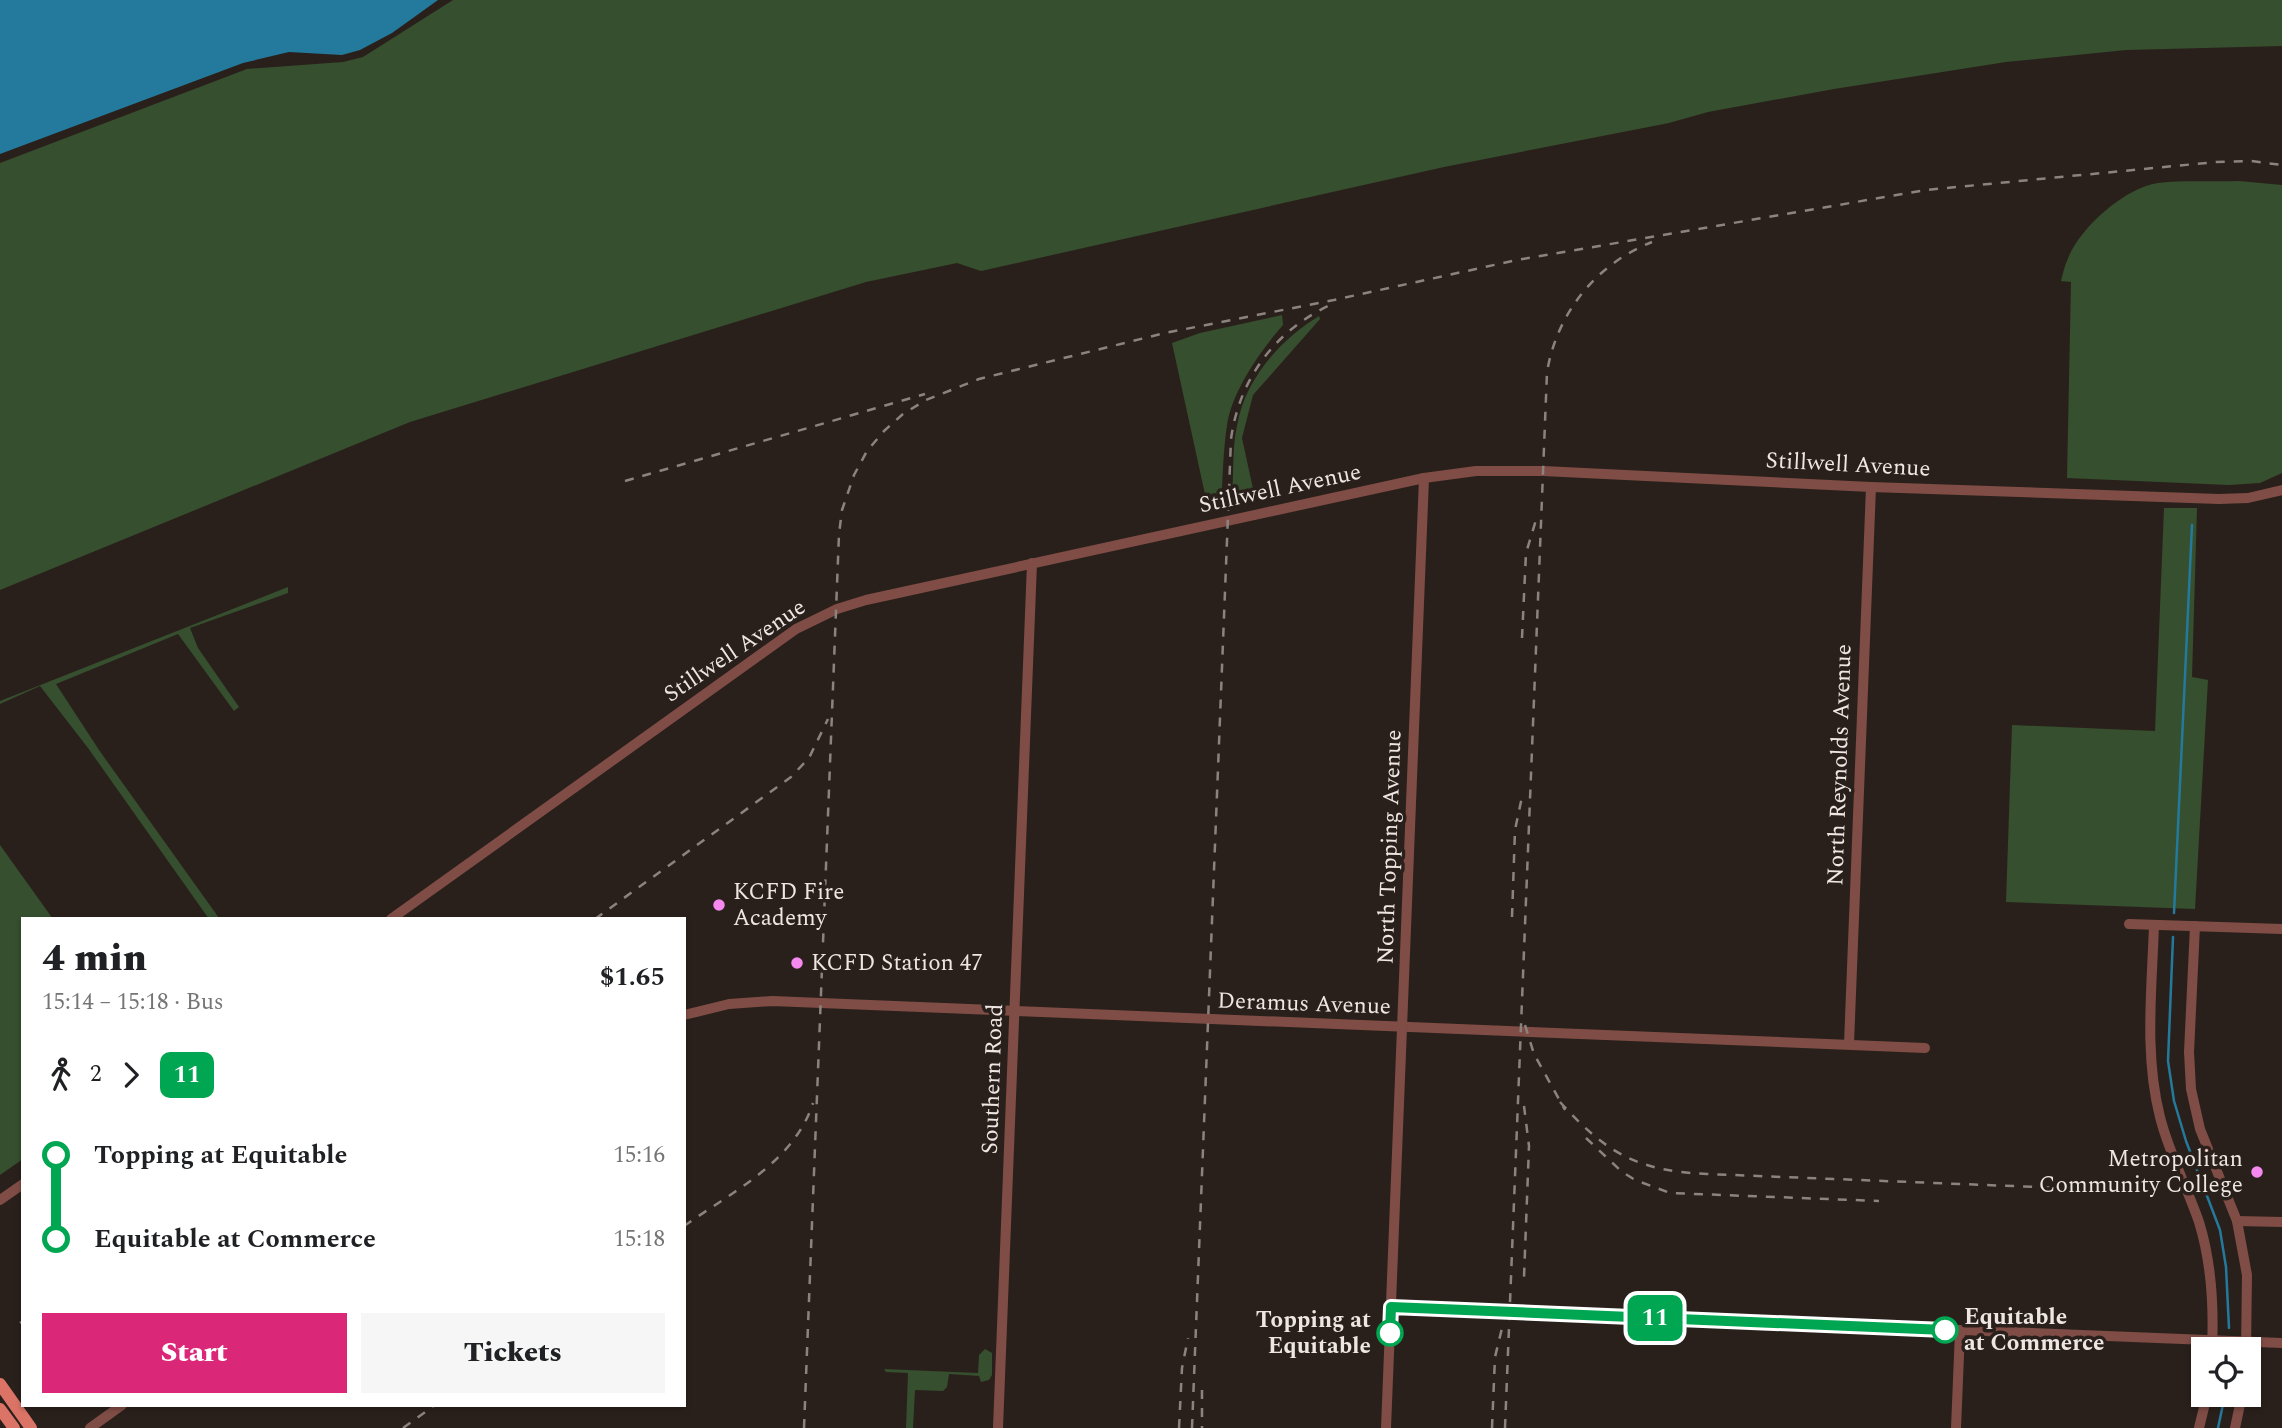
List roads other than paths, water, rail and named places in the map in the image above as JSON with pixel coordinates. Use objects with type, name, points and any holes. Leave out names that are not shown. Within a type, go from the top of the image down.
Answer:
[{"type":"main road","points":[[0,1384],[31,1428]]},
{"type":"main road","points":[[0,1409],[14,1428]]},
{"type":"street","name":"Stillwell Avenue","points":[[394,917],[796,629],[866,600],[1424,478],[1476,471],[1543,471],[1871,487],[2219,499],[2248,498],[2282,490]]},
{"type":"street","name":"North Topping Avenue","points":[[1386,1428],[1424,478]]},
{"type":"street","name":"North Reynolds Avenue","points":[[1849,1044],[1871,487]]},
{"type":"street","name":"Southern Road","points":[[998,1428],[1031,563]]},
{"type":"street","points":[[2129,924],[2282,929]]},
{"type":"street","points":[[2154,925],[2150,1043],[2154,1087],[2160,1119],[2206,1247],[2213,1289],[2212,1337]]},
{"type":"street","points":[[2194,926],[2189,1052],[2191,1089],[2200,1129],[2237,1221],[2246,1275],[2246,1337]]},
{"type":"street","name":"Deramus Avenue","points":[[686,1014],[716,1006],[761,1001],[1925,1048]]},
{"type":"street","points":[[0,1200],[21,1185]]},
{"type":"street","points":[[2237,1221],[2282,1222]]},
{"type":"street","points":[[1391,1307],[1960,1331],[2191,1344]]},
{"type":"street","points":[[1956,1428],[1960,1331]]},
{"type":"street","points":[[2261,1345],[2282,1343]]},
{"type":"street","points":[[90,1428],[119,1407]]},
{"type":"street","points":[[2199,1428],[2204,1407]]},
{"type":"street","points":[[2235,1428],[2239,1407]]},
{"type":"water","points":[[0,0],[438,0],[392,33],[360,50],[342,55],[289,52],[243,63],[0,154]]},
{"type":"waterway","points":[[2174,913],[2192,525]]},
{"type":"waterway","points":[[2173,937],[2168,1061],[2174,1101],[2186,1141],[2220,1230],[2226,1267],[2229,1328]]},
{"type":"waterway","points":[[2218,1428],[2222,1407]]},
{"type":"railway","points":[[804,1428],[839,534],[842,510],[854,475],[867,451],[903,414],[926,400],[979,379],[1165,333],[1517,260],[1926,190],[2216,162],[2251,161],[2282,165]]},
{"type":"railway","points":[[1505,1428],[1547,372],[1560,330],[1582,293],[1613,263],[1652,242]]},
{"type":"railway","points":[[1192,1428],[1231,439],[1242,397],[1262,360],[1291,329],[1328,306]]},
{"type":"railway","points":[[625,481],[925,394]]},
{"type":"railway","points":[[1522,638],[1526,553],[1536,520]]},
{"type":"railway","points":[[598,917],[791,777],[809,758],[828,719]]},
{"type":"railway","points":[[1512,917],[1515,830],[1523,792]]},
{"type":"railway","points":[[1525,1025],[1534,1054],[1565,1110]]},
{"type":"railway","points":[[1560,1102],[1609,1147],[1643,1164],[1662,1169],[1707,1174],[2062,1188]]},
{"type":"railway","points":[[686,1225],[741,1188],[776,1159],[804,1124],[813,1103]]},
{"type":"railway","points":[[1524,1106],[1529,1146],[1524,1277]]},
{"type":"railway","points":[[1586,1138],[1621,1171],[1635,1180],[1670,1193],[1879,1201]]},
{"type":"railway","points":[[1492,1428],[1495,1357],[1503,1324]]},
{"type":"railway","points":[[1179,1428],[1182,1368],[1188,1338]]},
{"type":"railway","points":[[1202,1390],[1202,1428]]},
{"type":"railway","points":[[403,1428],[432,1407]]},
{"type":"place","name":"KCFD Fire Academy","points":[[719,905]]},
{"type":"place","name":"KCFD Station 47","points":[[797,963]]},
{"type":"place","name":"Metropolitan Community College","points":[[2257,1172]]},
{"type":"place","name":"Equitable at Commerce","points":[[1945,1330]]},
{"type":"place","name":"Topping at Equitable","points":[[1390,1333]]}]
